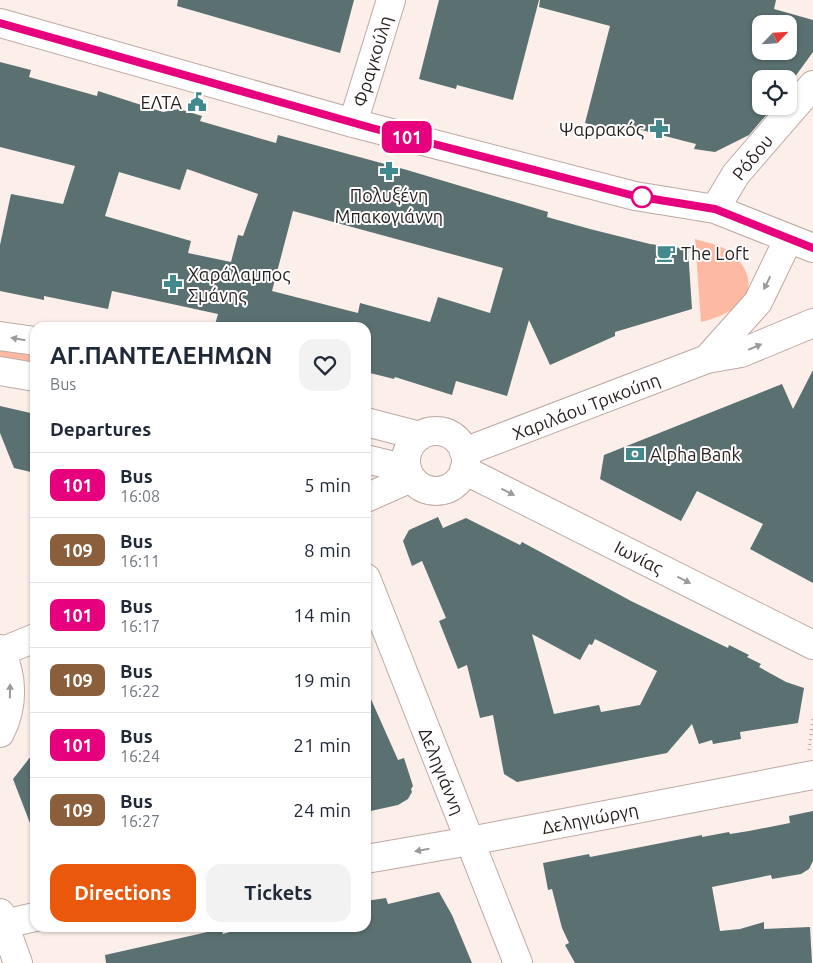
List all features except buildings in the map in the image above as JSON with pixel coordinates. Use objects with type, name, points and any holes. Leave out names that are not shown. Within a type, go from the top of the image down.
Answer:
[{"type":"street","name":"Φραγκούλη","points":[[353,123],[391,0]]},
{"type":"street","points":[[0,23],[353,123],[635,196],[715,209],[756,224],[801,244]]},
{"type":"street","name":"Ρόδου","points":[[715,209],[736,174],[813,85]]},
{"type":"street","name":"Χαριλάου Τρικούπη","points":[[708,359],[758,302],[801,244]]},
{"type":"street","name":"Χαριλάου Τρικούπη","points":[[464,461],[708,359],[742,352],[813,323]]},
{"type":"street","points":[[0,336],[30,341]]},
{"type":"street","points":[[0,371],[30,376]]},
{"type":"street","points":[[371,423],[420,436],[437,432],[446,433],[454,437],[464,461],[455,484],[440,491],[424,488],[409,474],[371,461]]},
{"type":"street","points":[[409,474],[408,451],[420,436]]},
{"type":"street","name":"Ιωνίας","points":[[464,461],[813,645]]},
{"type":"street","points":[[371,495],[409,474]]},
{"type":"street","name":"Δεληγιάννη","points":[[371,591],[518,963]]},
{"type":"street","points":[[0,733],[6,718],[10,693],[8,669],[1,651],[30,640]]},
{"type":"street","name":"Δεληγιώργη","points":[[371,858],[470,841],[811,764]]},
{"type":"street","points":[[18,963],[2,922],[30,918]]},
{"type":"path","points":[[811,764],[813,718]]},
{"type":"shaded area","points":[[695,239],[719,246],[732,253],[746,272],[748,283],[747,292],[737,306],[720,316],[701,322]]},
{"type":"shaded area","points":[[0,347],[30,353],[30,365],[0,362]]},
{"type":"bus line","name":"101","points":[[0,23],[372,128],[635,196],[715,209],[756,224],[788,240],[813,248]]},
{"type":"place","name":"ΕΛΤΑ","points":[[197,102]]},
{"type":"place","name":"Ψαρρακός","points":[[659,129]]},
{"type":"place","name":"Πολυξένη Μπακογιάννη","points":[[389,171]]},
{"type":"place","name":"The Loft","points":[[666,253]]},
{"type":"place","name":"Χαράλαμπος Σμάνης","points":[[173,284]]},
{"type":"place","name":"Alpha Bank","points":[[635,454]]}]
